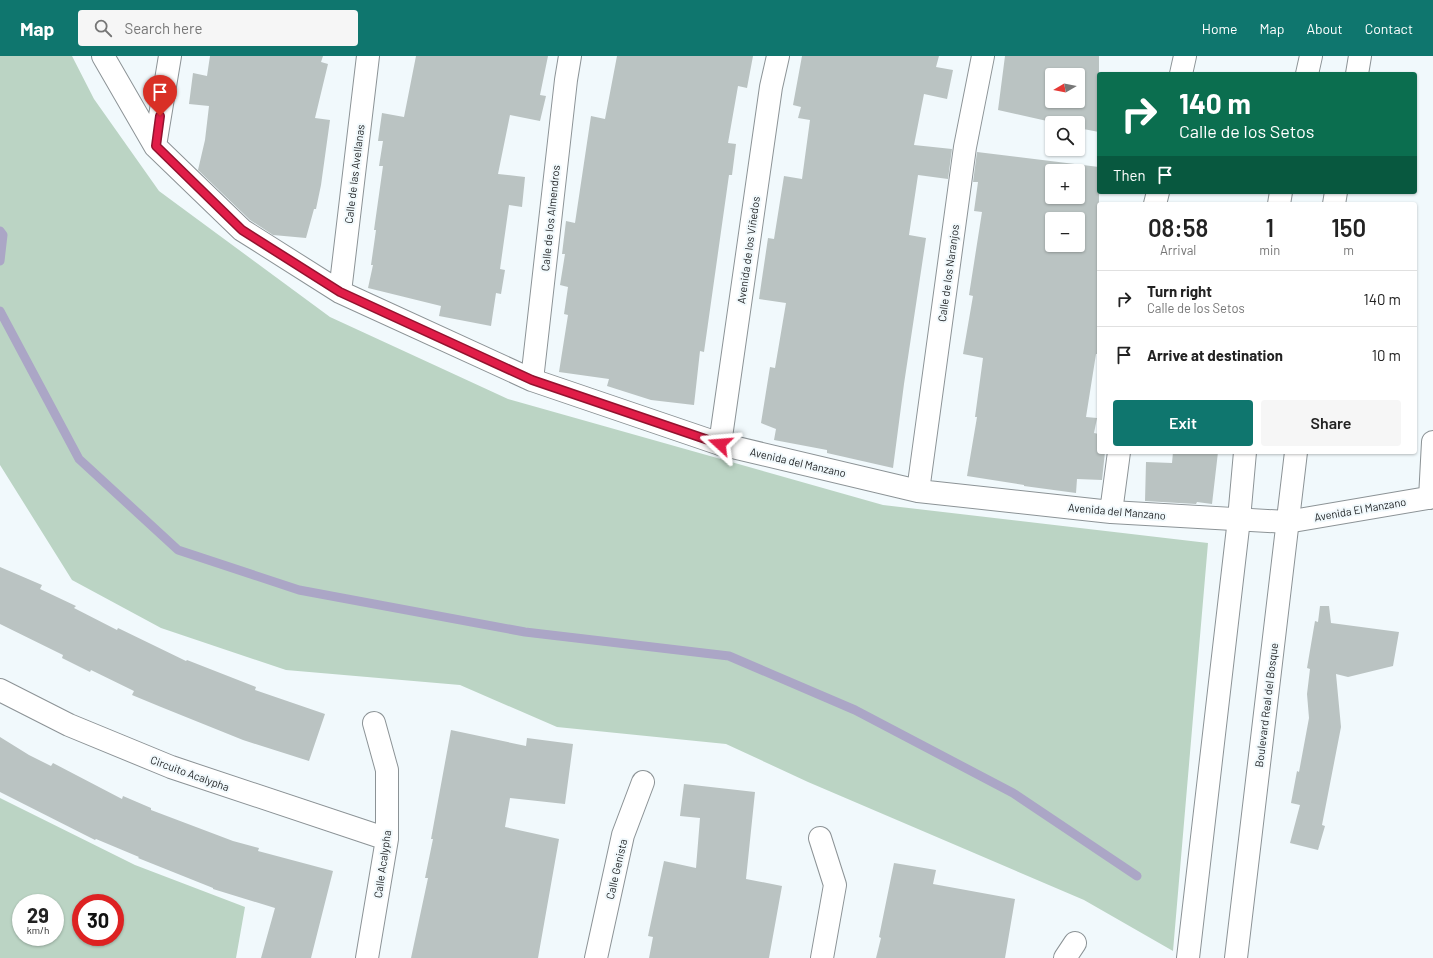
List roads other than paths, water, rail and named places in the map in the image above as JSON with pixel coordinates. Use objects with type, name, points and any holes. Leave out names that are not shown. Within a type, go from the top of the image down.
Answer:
[{"type":"street","name":"Avenida del Manzano","points":[[103,56],[156,146],[242,230],[340,292],[532,380],[720,444],[918,491],[1111,512],[1288,522]]},
{"type":"street","points":[[156,146],[170,56]]},
{"type":"street","name":"Calle de las Avellanas","points":[[340,292],[368,56]]},
{"type":"street","name":"Calle de los Almendros","points":[[532,380],[570,56]]},
{"type":"street","name":"Avenida de los Viñedos","points":[[720,444],[769,102],[778,56]]},
{"type":"street","name":"Calle de los Naranjos","points":[[918,491],[965,148],[983,56]]},
{"type":"street","points":[[1181,72],[1185,56]]},
{"type":"street","points":[[1307,72],[1311,56]]},
{"type":"street","points":[[1357,72],[1360,56]]},
{"type":"street","points":[[1432,497],[1433,442]]},
{"type":"street","points":[[1111,512],[1119,454]]},
{"type":"street","points":[[1188,958],[1245,454]]},
{"type":"street","name":"Boulevard Real del Bosque","points":[[1236,958],[1296,454]]},
{"type":"street","name":"Avenida El Manzano","points":[[1288,522],[1432,497]]},
{"type":"street","name":"Circuito Acalypha","points":[[0,690],[69,725],[171,767],[387,839]]},
{"type":"street","name":"Calle Acalypha","points":[[367,958],[387,839],[387,770],[374,723]]},
{"type":"street","name":"Calle Genista","points":[[596,958],[623,835],[643,782]]},
{"type":"street","points":[[820,838],[836,885],[822,958]]},
{"type":"waterway","points":[[0,231],[3,235],[0,261]]},
{"type":"waterway","points":[[0,311],[79,459],[178,550],[299,590],[525,632],[729,656],[855,710],[1013,793],[1137,876]]}]
